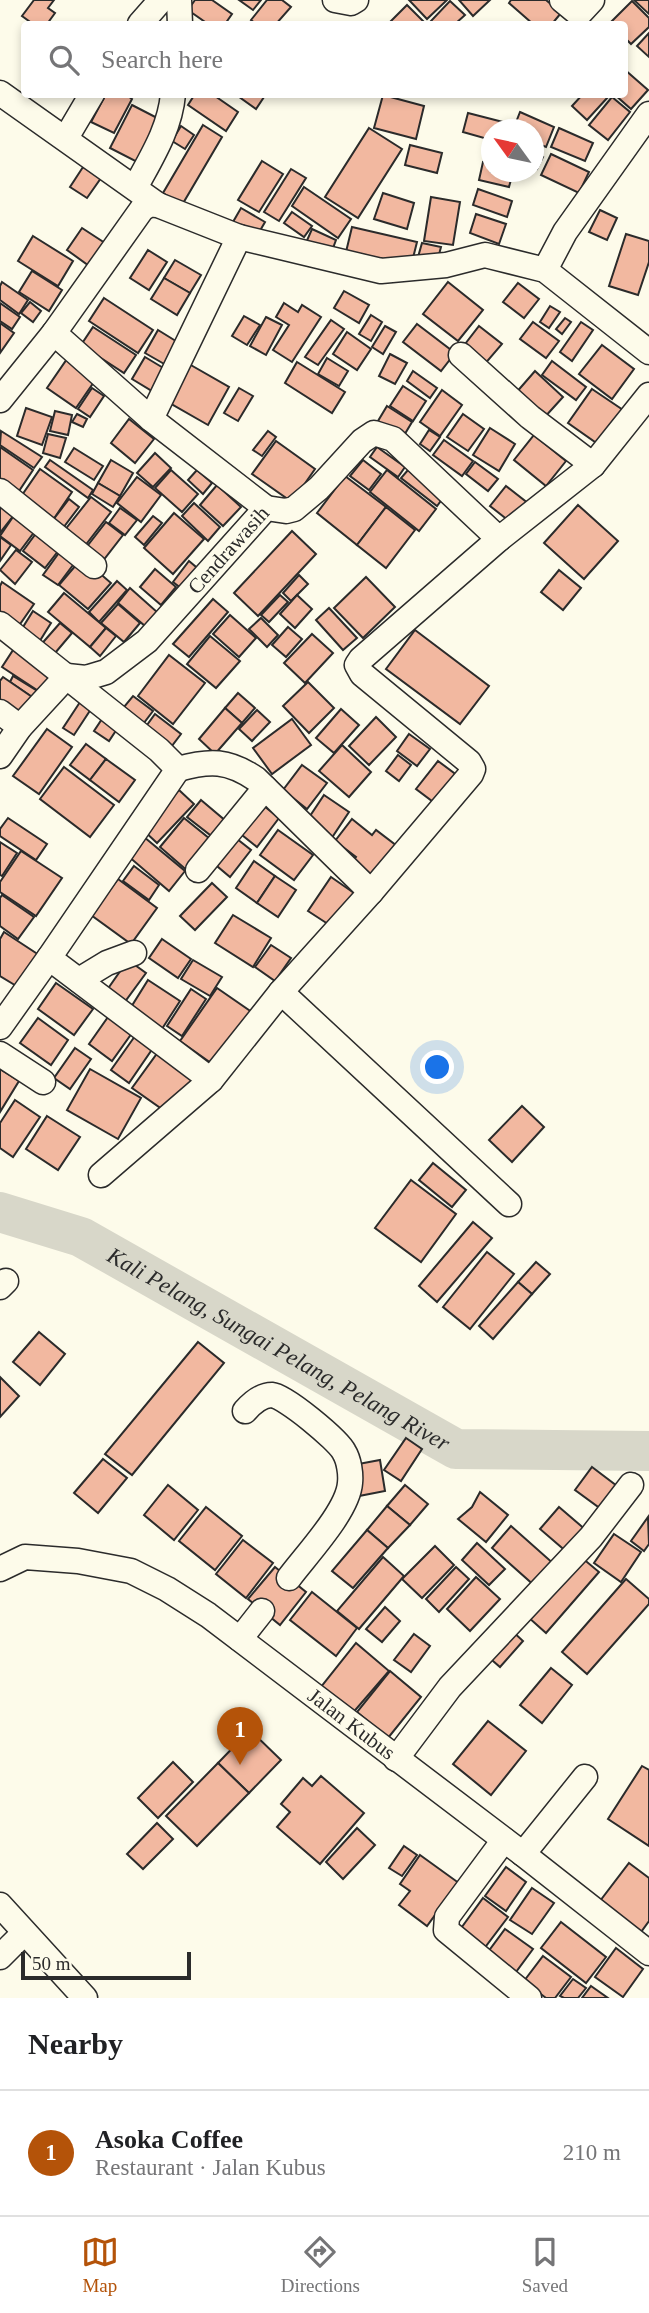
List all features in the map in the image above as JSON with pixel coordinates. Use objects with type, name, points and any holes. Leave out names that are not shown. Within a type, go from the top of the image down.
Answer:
[{"type":"street","points":[[143,21],[161,0]]},
{"type":"street","points":[[179,0],[180,21]]},
{"type":"street","points":[[335,0],[351,3],[356,0]]},
{"type":"street","points":[[562,0],[579,13],[592,0]]},
{"type":"street","points":[[0,93],[158,205]]},
{"type":"street","points":[[66,138],[90,98]]},
{"type":"street","points":[[135,188],[163,136],[172,110],[173,98]]},
{"type":"street","points":[[545,270],[565,232],[649,114]]},
{"type":"street","points":[[0,400],[54,333],[142,209],[150,204],[239,237],[381,271],[446,265],[485,255],[545,270],[649,352]]},
{"type":"street","points":[[151,419],[239,237]]},
{"type":"street","points":[[54,333],[151,419],[265,508]]},
{"type":"street","points":[[461,355],[530,417],[593,465]]},
{"type":"street","points":[[102,1175],[211,1080],[281,992],[466,783],[473,769],[469,762],[362,674],[357,665],[361,659],[499,539],[593,465],[649,395]]},
{"type":"street","name":"Cendrawasih","points":[[67,676],[86,678],[106,672],[147,641],[265,508],[286,511],[294,509],[319,488],[362,441],[374,433],[393,439],[499,539]]},
{"type":"street","points":[[0,491],[94,566]]},
{"type":"street","points":[[0,624],[159,750],[178,769]]},
{"type":"street","points":[[0,755],[20,727],[67,676]]},
{"type":"street","points":[[0,712],[20,727]]},
{"type":"street","points":[[0,1027],[178,769],[209,762],[244,770],[371,892]]},
{"type":"street","points":[[198,870],[265,788]]},
{"type":"street","points":[[79,980],[107,963],[134,953]]},
{"type":"street","points":[[49,958],[211,1080]]},
{"type":"street","points":[[281,992],[509,1204]]},
{"type":"street","points":[[0,1054],[43,1082]]},
{"type":"street","points":[[245,1411],[253,1402],[266,1396],[281,1397],[336,1440],[345,1453],[350,1484],[345,1505],[289,1578]]},
{"type":"street","points":[[396,1759],[450,1688],[591,1537],[631,1485]]},
{"type":"street","name":"Jalan Kubus","points":[[0,1569],[25,1557],[78,1561],[131,1572],[167,1589],[240,1639],[649,1953]]},
{"type":"street","points":[[240,1639],[262,1611]]},
{"type":"street","points":[[529,1998],[446,1930],[447,1917],[513,1847],[585,1777]]},
{"type":"street","points":[[0,1905],[85,1998]]},
{"type":"street","points":[[0,1957],[24,1933]]},
{"type":"building","points":[[34,0],[54,0],[48,8],[55,13],[49,21],[29,21],[22,16]]},
{"type":"building","points":[[195,0],[212,0],[232,14],[227,21],[204,21],[188,10]]},
{"type":"building","points":[[239,0],[261,0],[253,10]]},
{"type":"building","points":[[267,0],[282,0],[291,7],[279,21],[251,20]]},
{"type":"building","points":[[409,0],[447,0],[427,19]]},
{"type":"building","points":[[459,0],[490,0],[473,16]]},
{"type":"building","points":[[511,0],[546,0],[561,13],[554,21],[530,21],[509,3]]},
{"type":"building","points":[[634,0],[649,0],[649,14]]},
{"type":"building","points":[[450,1],[465,15],[458,21],[431,21]]},
{"type":"building","points":[[632,1],[649,18],[649,27],[631,44],[628,41],[628,21],[612,21]]},
{"type":"building","points":[[407,5],[423,21],[391,21]]},
{"type":"building","points":[[649,33],[649,57],[637,46]]},
{"type":"building","points":[[628,72],[648,90],[631,109],[619,98],[628,98]]},
{"type":"building","points":[[104,98],[132,99],[114,133],[91,122]]},
{"type":"building","points":[[192,98],[218,98],[238,112],[226,131],[188,105]]},
{"type":"building","points":[[241,98],[263,98],[256,109]]},
{"type":"building","points":[[382,98],[394,98],[424,106],[416,139],[374,128]]},
{"type":"building","points":[[579,98],[607,98],[587,120],[572,106]]},
{"type":"building","points":[[611,98],[630,112],[608,140],[589,125]]},
{"type":"building","points":[[132,105],[165,122],[143,165],[110,148]]},
{"type":"building","points":[[520,112],[536,119],[517,119]]},
{"type":"building","points":[[468,113],[491,119],[481,119],[481,137],[463,132]]},
{"type":"building","points":[[544,123],[554,127],[546,147],[544,146]]},
{"type":"building","points":[[203,125],[222,137],[182,205],[163,193]]},
{"type":"building","points":[[181,126],[194,135],[185,149],[172,141]]},
{"type":"building","points":[[369,128],[402,149],[358,218],[325,197]]},
{"type":"building","points":[[559,128],[593,143],[585,161],[551,147]]},
{"type":"building","points":[[410,145],[442,153],[437,173],[405,165]]},
{"type":"building","points":[[551,154],[589,172],[579,193],[544,176],[544,169]]},
{"type":"building","points":[[262,161],[283,174],[259,212],[238,200]]},
{"type":"building","points":[[83,167],[101,178],[87,198],[70,187]]},
{"type":"building","points":[[291,169],[306,178],[279,221],[264,212]]},
{"type":"building","points":[[488,182],[510,182],[509,187]]},
{"type":"building","points":[[304,187],[351,219],[338,238],[292,206]]},
{"type":"building","points":[[478,189],[512,201],[507,217],[473,205]]},
{"type":"building","points":[[383,193],[414,203],[407,229],[374,219]]},
{"type":"building","points":[[431,197],[460,202],[453,245],[424,241]]},
{"type":"building","points":[[241,208],[265,222],[257,236],[233,222]]},
{"type":"building","points":[[600,210],[617,218],[607,240],[589,232]]},
{"type":"building","points":[[292,212],[312,226],[304,237],[284,223]]},
{"type":"building","points":[[476,214],[506,224],[499,244],[470,233]]},
{"type":"building","points":[[352,227],[417,242],[411,266],[346,252]]},
{"type":"building","points":[[82,228],[108,245],[92,268],[67,250]]},
{"type":"building","points":[[312,229],[336,240],[330,256],[305,245]]},
{"type":"building","points":[[626,234],[649,241],[649,262],[638,295],[609,286]]},
{"type":"building","points":[[33,236],[73,261],[58,286],[18,261]]},
{"type":"building","points":[[422,243],[441,247],[437,262],[418,257]]},
{"type":"building","points":[[148,250],[167,262],[149,290],[130,278]]},
{"type":"building","points":[[175,260],[201,275],[190,293],[164,278]]},
{"type":"building","points":[[32,271],[62,290],[49,311],[19,292]]},
{"type":"building","points":[[164,278],[190,293],[177,315],[151,299]]},
{"type":"building","points":[[2,282],[28,300],[19,314],[0,300]]},
{"type":"building","points":[[448,282],[483,310],[458,341],[423,314]]},
{"type":"building","points":[[518,283],[539,299],[524,318],[503,302]]},
{"type":"building","points":[[344,291],[369,305],[359,323],[334,308]]},
{"type":"building","points":[[104,298],[153,330],[138,353],[89,321]]},
{"type":"building","points":[[30,302],[41,311],[33,322],[21,313]]},
{"type":"building","points":[[0,303],[20,317],[12,329],[0,321]]},
{"type":"building","points":[[284,303],[298,312],[302,305],[321,317],[292,362],[273,350],[289,325],[276,317]]},
{"type":"building","points":[[550,306],[560,312],[549,328],[540,322]]},
{"type":"building","points":[[371,315],[382,322],[371,341],[359,334]]},
{"type":"building","points":[[244,316],[260,325],[247,345],[232,336]]},
{"type":"building","points":[[266,317],[282,325],[266,355],[250,346]]},
{"type":"building","points":[[565,318],[571,322],[562,334],[556,329]]},
{"type":"building","points":[[331,320],[344,329],[318,365],[305,357]]},
{"type":"building","points":[[533,322],[559,341],[546,358],[520,339]]},
{"type":"building","points":[[581,322],[593,330],[572,361],[560,352]]},
{"type":"building","points":[[0,323],[14,333],[0,353]]},
{"type":"building","points":[[417,324],[455,353],[441,371],[403,342]]},
{"type":"building","points":[[385,326],[396,332],[383,354],[372,347]]},
{"type":"building","points":[[479,326],[502,344],[484,365],[462,348]]},
{"type":"building","points":[[93,327],[136,355],[124,373],[81,345]]},
{"type":"building","points":[[158,330],[179,343],[166,365],[145,353]]},
{"type":"building","points":[[347,332],[371,349],[357,370],[333,354]]},
{"type":"building","points":[[602,345],[634,369],[612,399],[579,374]]},
{"type":"building","points":[[390,354],[407,363],[395,384],[379,376]]},
{"type":"building","points":[[145,357],[165,369],[152,391],[132,379]]},
{"type":"building","points":[[327,358],[348,371],[339,386],[318,374]]},
{"type":"building","points":[[67,359],[96,379],[76,408],[47,388]]},
{"type":"building","points":[[552,361],[586,387],[576,400],[542,375]]},
{"type":"building","points":[[297,362],[345,392],[332,413],[285,383]]},
{"type":"building","points":[[189,364],[229,387],[208,425],[168,402]]},
{"type":"building","points":[[413,371],[437,388],[430,398],[407,381]]},
{"type":"building","points":[[535,371],[563,397],[543,419],[515,394]]},
{"type":"building","points":[[403,386],[426,401],[413,421],[390,406]]},
{"type":"building","points":[[92,388],[104,396],[90,417],[78,409]]},
{"type":"building","points":[[239,388],[253,396],[238,421],[224,413]]},
{"type":"building","points":[[592,389],[629,414],[605,449],[568,423]]},
{"type":"building","points":[[442,390],[462,405],[440,436],[420,422]]},
{"type":"building","points":[[387,406],[412,422],[403,437],[378,421]]},
{"type":"building","points":[[26,408],[52,417],[42,445],[17,436]]},
{"type":"building","points":[[55,411],[72,415],[68,435],[50,431]]},
{"type":"building","points":[[77,414],[87,419],[83,427],[72,422]]},
{"type":"building","points":[[463,414],[484,429],[468,451],[447,437]]},
{"type":"building","points":[[129,419],[154,439],[135,463],[111,443]]},
{"type":"building","points":[[490,428],[515,444],[499,471],[473,455]]},
{"type":"building","points":[[429,430],[440,437],[430,451],[420,444]]},
{"type":"building","points":[[1,431],[42,457],[34,468],[0,445]]},
{"type":"building","points":[[268,431],[276,437],[262,456],[253,450]]},
{"type":"building","points":[[48,434],[66,438],[60,458],[43,453]]},
{"type":"building","points":[[534,435],[566,461],[546,486],[514,460]]},
{"type":"building","points":[[444,440],[473,461],[462,476],[433,455]]},
{"type":"building","points":[[276,441],[315,469],[292,502],[252,474]]},
{"type":"building","points":[[0,447],[33,470],[17,494],[0,482]]},
{"type":"building","points":[[377,447],[405,467],[398,477],[370,457]]},
{"type":"building","points":[[74,448],[103,466],[94,480],[65,462]]},
{"type":"building","points":[[155,453],[171,468],[153,487],[137,473]]},
{"type":"building","points":[[50,460],[93,490],[88,498],[45,467]]},
{"type":"building","points":[[111,460],[133,473],[120,496],[98,483]]},
{"type":"building","points":[[363,460],[381,474],[369,490],[350,476]]},
{"type":"building","points":[[475,462],[498,479],[488,491],[466,474]]},
{"type":"building","points":[[40,469],[72,492],[53,520],[20,498]]},
{"type":"building","points":[[171,470],[198,494],[182,512],[155,488]]},
{"type":"building","points":[[197,470],[212,483],[203,494],[188,480]]},
{"type":"building","points":[[387,470],[436,509],[419,531],[370,492]]},
{"type":"building","points":[[408,470],[443,498],[437,506],[401,478]]},
{"type":"building","points":[[345,476],[386,507],[357,545],[317,513]]},
{"type":"building","points":[[137,477],[161,495],[141,522],[117,503]]},
{"type":"building","points":[[98,483],[120,496],[113,507],[92,494]]},
{"type":"building","points":[[217,485],[241,507],[223,526],[200,505]]},
{"type":"building","points":[[506,486],[529,504],[513,524],[490,506]]},
{"type":"building","points":[[91,497],[111,512],[84,547],[64,531]]},
{"type":"building","points":[[0,498],[17,511],[0,533]]},
{"type":"building","points":[[69,499],[79,507],[63,528],[53,520]]},
{"type":"building","points":[[194,503],[220,527],[208,541],[182,516]]},
{"type":"building","points":[[578,505],[618,541],[584,579],[544,543]]},
{"type":"building","points":[[386,507],[415,530],[386,568],[357,545]]},
{"type":"building","points":[[120,508],[137,520],[125,535],[109,523]]},
{"type":"building","points":[[17,511],[38,527],[20,551],[0,536]]},
{"type":"building","points":[[174,513],[204,539],[173,574],[144,548]]},
{"type":"building","points":[[153,516],[162,523],[144,545],[135,537]]},
{"type":"building","points":[[106,522],[123,535],[102,562],[85,549]]},
{"type":"building","points":[[40,528],[62,546],[45,568],[23,551]]},
{"type":"building","points":[[292,531],[316,554],[258,616],[234,593]]},
{"type":"building","points":[[0,537],[11,545],[0,561]]},
{"type":"building","points":[[16,550],[32,562],[15,584],[0,570]]},
{"type":"building","points":[[61,550],[76,561],[58,585],[43,575]]},
{"type":"building","points":[[82,558],[111,583],[88,609],[59,585]]},
{"type":"building","points":[[189,561],[202,572],[186,592],[173,582]]},
{"type":"building","points":[[155,569],[176,587],[161,605],[140,587]]},
{"type":"building","points":[[559,570],[581,588],[563,610],[541,592]]},
{"type":"building","points":[[299,575],[308,584],[291,601],[283,593]]},
{"type":"building","points":[[366,577],[395,607],[363,638],[334,608]]},
{"type":"building","points":[[117,581],[127,590],[99,622],[89,612]]},
{"type":"building","points":[[2,582],[34,604],[18,627],[0,615]]},
{"type":"building","points":[[130,588],[157,612],[145,626],[118,603]]},
{"type":"building","points":[[64,593],[106,628],[90,647],[48,612]]},
{"type":"building","points":[[280,595],[288,602],[269,622],[261,615]]},
{"type":"building","points":[[297,595],[312,609],[295,628],[280,614]]},
{"type":"building","points":[[213,599],[228,612],[189,657],[173,644]]},
{"type":"building","points":[[118,604],[140,623],[124,642],[101,623]]},
{"type":"building","points":[[329,608],[357,638],[343,650],[316,620]]},
{"type":"building","points":[[33,611],[51,623],[36,647],[18,635]]},
{"type":"building","points":[[230,615],[256,638],[239,657],[213,634]]},
{"type":"building","points":[[261,618],[278,635],[267,647],[249,629]]},
{"type":"building","points":[[60,623],[72,633],[50,659],[38,648]]},
{"type":"building","points":[[288,627],[302,639],[286,657],[272,645]]},
{"type":"building","points":[[106,628],[116,636],[100,656],[90,647]]},
{"type":"building","points":[[415,630],[489,686],[460,724],[386,669]]},
{"type":"building","points":[[312,634],[333,653],[305,683],[284,663]]},
{"type":"building","points":[[210,636],[240,661],[216,688],[187,664]]},
{"type":"building","points":[[17,644],[55,669],[40,692],[2,667]]},
{"type":"building","points":[[169,655],[205,683],[173,724],[138,696]]},
{"type":"building","points":[[13,676],[39,692],[35,699],[10,682]]},
{"type":"building","points":[[3,677],[35,699],[21,720],[0,706],[0,681]]},
{"type":"building","points":[[308,682],[334,708],[309,733],[283,706]]},
{"type":"building","points":[[238,693],[255,708],[242,723],[225,708]]},
{"type":"building","points":[[133,696],[153,711],[140,728],[119,713]]},
{"type":"building","points":[[82,699],[93,706],[74,735],[63,728]]},
{"type":"building","points":[[225,708],[242,723],[215,754],[199,739]]},
{"type":"building","points":[[341,709],[359,725],[334,753],[316,738]]},
{"type":"building","points":[[257,710],[270,722],[252,741],[239,729]]},
{"type":"building","points":[[155,714],[181,734],[168,751],[142,732]]},
{"type":"building","points":[[376,717],[396,737],[369,765],[349,746]]},
{"type":"building","points":[[102,719],[117,729],[109,741],[94,731]]},
{"type":"building","points":[[292,719],[311,745],[272,774],[253,748]]},
{"type":"building","points":[[47,729],[72,747],[39,794],[13,776]]},
{"type":"building","points":[[409,734],[430,749],[417,766],[397,751]]},
{"type":"building","points":[[86,744],[106,759],[90,780],[70,765]]},
{"type":"building","points":[[342,745],[371,772],[349,797],[319,771]]},
{"type":"building","points":[[398,755],[411,765],[399,781],[386,771]]},
{"type":"building","points":[[106,759],[135,780],[119,802],[90,780]]},
{"type":"building","points":[[438,761],[462,779],[440,807],[416,789]]},
{"type":"building","points":[[302,765],[327,783],[307,809],[283,790]]},
{"type":"building","points":[[64,767],[114,805],[90,837],[40,799]]},
{"type":"building","points":[[179,790],[194,804],[157,843],[142,829]]},
{"type":"building","points":[[324,795],[349,812],[329,842],[304,825]]},
{"type":"building","points":[[201,800],[227,822],[214,838],[187,817]]},
{"type":"building","points":[[259,802],[279,818],[257,847],[237,831]]},
{"type":"building","points":[[8,818],[47,844],[36,860],[0,836],[0,829]]},
{"type":"building","points":[[184,818],[215,843],[190,873],[160,847]]},
{"type":"building","points":[[352,819],[372,835],[376,830],[397,846],[370,881],[350,865],[356,857],[335,841]]},
{"type":"building","points":[[278,830],[313,855],[294,880],[260,855]]},
{"type":"building","points":[[232,835],[251,850],[230,877],[211,861]]},
{"type":"building","points":[[144,837],[185,871],[169,891],[128,856]]},
{"type":"building","points":[[0,842],[17,853],[2,876],[0,875]]},
{"type":"building","points":[[21,851],[62,878],[36,916],[0,892],[0,882]]},
{"type":"building","points":[[254,861],[275,876],[257,903],[236,888]]},
{"type":"building","points":[[134,866],[159,885],[149,900],[123,881]]},
{"type":"building","points":[[275,876],[296,890],[278,917],[257,903]]},
{"type":"building","points":[[331,877],[354,893],[331,926],[308,911]]},
{"type":"building","points":[[118,879],[157,908],[131,944],[91,915]]},
{"type":"building","points":[[212,883],[227,897],[195,930],[180,916]]},
{"type":"building","points":[[2,895],[34,917],[18,939],[0,926]]},
{"type":"building","points":[[233,915],[271,938],[253,967],[215,943]]},
{"type":"building","points":[[4,932],[39,955],[18,987],[0,976],[0,939]]},
{"type":"building","points":[[162,939],[191,959],[178,978],[149,958]]},
{"type":"building","points":[[271,945],[291,958],[275,981],[255,967]]},
{"type":"building","points":[[128,960],[146,973],[124,1003],[107,990]]},
{"type":"building","points":[[193,960],[222,977],[210,996],[181,979]]},
{"type":"building","points":[[148,980],[180,1001],[160,1032],[128,1012]]},
{"type":"building","points":[[56,983],[93,1009],[74,1035],[38,1009]]},
{"type":"building","points":[[217,988],[256,1015],[218,1068],[180,1041]]},
{"type":"building","points":[[191,989],[206,999],[182,1036],[167,1026]]},
{"type":"building","points":[[108,1017],[132,1033],[112,1061],[89,1044]]},
{"type":"building","points":[[38,1018],[68,1040],[51,1065],[20,1043]]},
{"type":"building","points":[[135,1036],[153,1048],[129,1083],[111,1070]]},
{"type":"building","points":[[75,1048],[91,1059],[70,1089],[54,1078]]},
{"type":"building","points":[[161,1048],[198,1075],[169,1114],[132,1088]]},
{"type":"building","points":[[0,1069],[19,1081],[0,1112]]},
{"type":"building","points":[[90,1069],[141,1098],[118,1139],[67,1110]]},
{"type":"building","points":[[15,1100],[40,1117],[13,1157],[0,1148],[0,1123]]},
{"type":"building","points":[[522,1106],[544,1127],[512,1162],[489,1140]]},
{"type":"building","points":[[47,1116],[80,1137],[58,1170],[26,1149]]},
{"type":"building","points":[[433,1163],[466,1190],[452,1207],[419,1180]]},
{"type":"building","points":[[411,1180],[456,1214],[421,1262],[375,1228]]},
{"type":"building","points":[[473,1222],[492,1238],[437,1302],[419,1286]]},
{"type":"building","points":[[487,1252],[514,1274],[470,1329],[443,1307]]},
{"type":"building","points":[[536,1262],[550,1274],[532,1294],[518,1282]]},
{"type":"building","points":[[518,1282],[532,1294],[493,1339],[479,1326]]},
{"type":"building","points":[[39,1332],[65,1354],[40,1385],[13,1362]]},
{"type":"building","points":[[198,1342],[224,1363],[132,1475],[105,1454]]},
{"type":"building","points":[[0,1377],[19,1396],[0,1417]]},
{"type":"building","points":[[406,1438],[422,1449],[401,1481],[384,1470]]},
{"type":"building","points":[[103,1459],[127,1478],[98,1513],[74,1493]]},
{"type":"building","points":[[380,1460],[385,1491],[359,1496],[353,1465]]},
{"type":"building","points":[[592,1467],[617,1486],[601,1509],[575,1490]]},
{"type":"building","points":[[168,1485],[198,1510],[174,1540],[144,1515]]},
{"type":"building","points":[[405,1485],[428,1504],[410,1525],[387,1506]]},
{"type":"building","points":[[480,1492],[508,1515],[486,1542],[458,1519],[472,1507]]},
{"type":"building","points":[[387,1506],[410,1525],[388,1548],[367,1530]]},
{"type":"building","points":[[206,1507],[242,1536],[215,1570],[179,1541]]},
{"type":"building","points":[[559,1507],[587,1531],[568,1553],[540,1529]]},
{"type":"building","points":[[648,1517],[649,1544],[644,1551],[631,1541]]},
{"type":"building","points":[[511,1526],[555,1565],[536,1587],[492,1548]]},
{"type":"building","points":[[367,1530],[388,1548],[353,1588],[332,1571]]},
{"type":"building","points":[[614,1534],[641,1552],[621,1582],[594,1563]]},
{"type":"building","points":[[243,1540],[273,1563],[246,1598],[216,1574]]},
{"type":"building","points":[[477,1543],[505,1569],[489,1585],[462,1560]]},
{"type":"building","points":[[435,1546],[454,1565],[422,1598],[402,1579]]},
{"type":"building","points":[[383,1557],[404,1576],[359,1629],[337,1611]]},
{"type":"building","points":[[581,1557],[599,1572],[546,1633],[528,1617]]},
{"type":"building","points":[[275,1567],[306,1592],[280,1625],[248,1599]]},
{"type":"building","points":[[456,1567],[469,1579],[439,1612],[426,1599]]},
{"type":"building","points":[[476,1577],[500,1599],[470,1631],[447,1609]]},
{"type":"building","points":[[626,1579],[649,1599],[649,1604],[587,1674],[562,1652]]},
{"type":"building","points":[[312,1592],[357,1628],[336,1656],[290,1620]]},
{"type":"building","points":[[385,1607],[400,1621],[382,1642],[366,1629]]},
{"type":"building","points":[[510,1629],[523,1641],[500,1667],[486,1655]]},
{"type":"building","points":[[414,1634],[430,1646],[411,1672],[394,1660]]},
{"type":"building","points":[[356,1643],[389,1671],[351,1715],[321,1687]]},
{"type":"building","points":[[551,1668],[572,1685],[542,1723],[520,1705]]},
{"type":"building","points":[[390,1671],[421,1697],[388,1738],[357,1712]]},
{"type":"building","points":[[488,1721],[526,1751],[491,1795],[453,1764]]},
{"type":"building","points":[[250,1730],[281,1760],[249,1793],[218,1763]]},
{"type":"building","points":[[173,1762],[193,1782],[158,1818],[138,1798]]},
{"type":"building","points":[[218,1763],[249,1793],[197,1846],[166,1816]]},
{"type":"building","points":[[642,1766],[649,1770],[649,1846],[608,1819]]},
{"type":"building","points":[[321,1776],[364,1813],[320,1864],[277,1827],[290,1812],[281,1804],[303,1778],[312,1786]]},
{"type":"building","points":[[157,1823],[173,1839],[143,1869],[127,1854]]},
{"type":"building","points":[[357,1828],[375,1845],[343,1879],[326,1862]]},
{"type":"building","points":[[404,1846],[417,1855],[402,1876],[389,1868]]},
{"type":"building","points":[[420,1855],[463,1886],[427,1926],[399,1905],[410,1891],[400,1884]]},
{"type":"building","points":[[629,1863],[649,1878],[649,1921],[641,1932],[600,1901]]},
{"type":"building","points":[[506,1867],[526,1882],[506,1911],[485,1896]]},
{"type":"building","points":[[532,1888],[554,1903],[532,1934],[510,1920]]},
{"type":"building","points":[[483,1898],[508,1917],[483,1950],[459,1931]]},
{"type":"building","points":[[561,1922],[606,1957],[586,1983],[541,1948]]},
{"type":"building","points":[[505,1929],[533,1949],[513,1976],[485,1956]]},
{"type":"building","points":[[616,1948],[643,1969],[623,1997],[595,1977]]},
{"type":"building","points":[[543,1956],[571,1977],[555,1998],[546,1998],[524,1981]]},
{"type":"building","points":[[573,1979],[586,1988],[578,1998],[560,1996]]},
{"type":"building","points":[[591,1986],[608,1998],[582,1998]]},
{"type":"waterway","name":"Kali Pelang, Sungai Pelang, Pelang River","points":[[0,1212],[81,1237],[456,1449],[649,1451]]},
{"type":"place","name":"Asoka Coffee","points":[[240,1765]]}]
